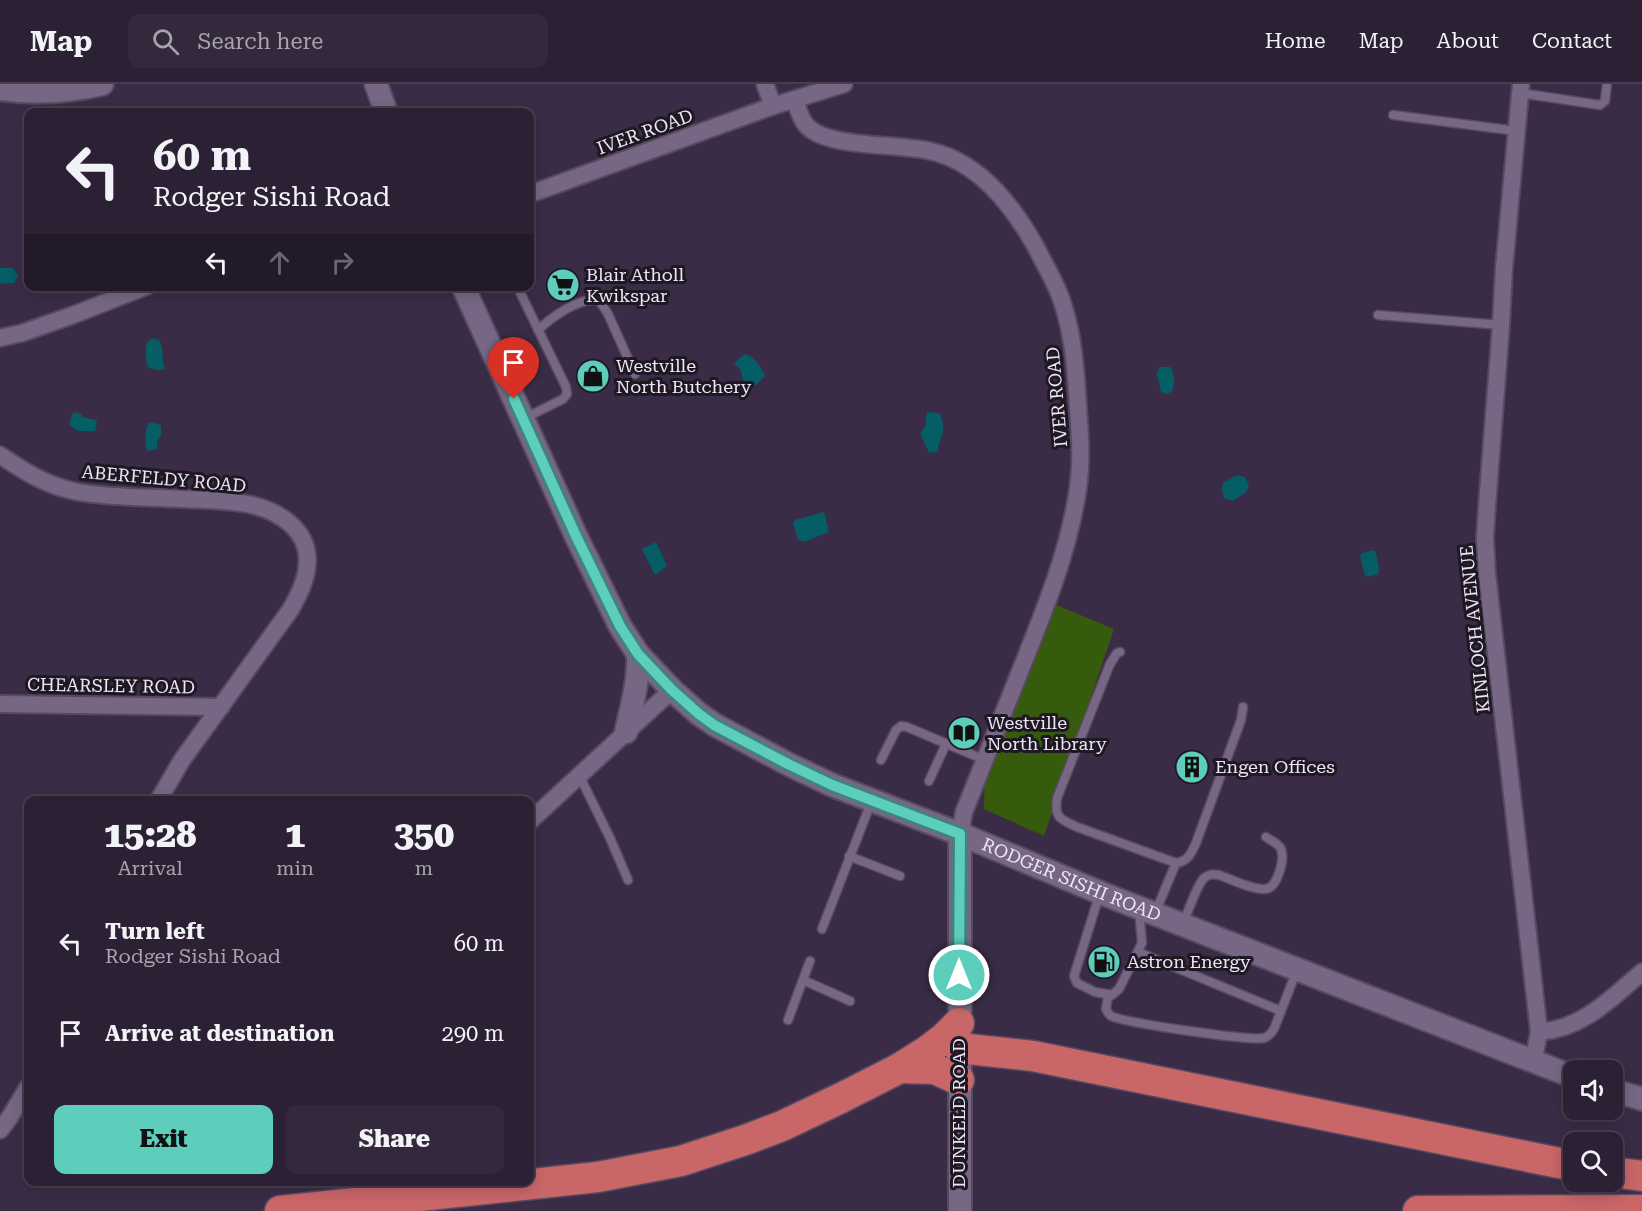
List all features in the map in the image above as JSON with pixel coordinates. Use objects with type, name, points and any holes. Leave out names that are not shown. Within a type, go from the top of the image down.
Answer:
[{"type":"highway","points":[[534,1185],[598,1178],[681,1161],[748,1139],[782,1126],[900,1068],[944,1038],[959,1036],[1034,1056],[1563,1164]]},
{"type":"highway","points":[[900,1068],[934,1069],[959,1080]]},
{"type":"highway","points":[[1623,1173],[1642,1176]]},
{"type":"highway","points":[[280,1211],[521,1186]]},
{"type":"highway","points":[[1418,1211],[1642,1210]]},
{"type":"main road","points":[[0,89],[39,93],[102,84]]},
{"type":"main road","points":[[376,84],[385,108]]},
{"type":"main road","name":"RODGER SISHI ROAD","points":[[465,291],[576,536],[620,626],[638,654],[672,690],[714,725],[832,785],[960,834],[1101,893],[1563,1073]]},
{"type":"main road","points":[[626,732],[636,691],[638,654]]},
{"type":"main road","name":"DUNKELD ROAD","points":[[960,834],[960,1211]]},
{"type":"main road","points":[[1623,1094],[1642,1100]]},
{"type":"street","points":[[765,84],[773,106]]},
{"type":"street","name":"IVER ROAD","points":[[534,193],[773,106],[844,84]]},
{"type":"street","name":"KINLOCH AVENUE","points":[[1521,88],[1504,268],[1485,538],[1486,565],[1539,1032],[1532,1062]]},
{"type":"street","name":"IVER ROAD","points":[[795,100],[805,124],[822,136],[841,141],[913,148],[938,153],[978,174],[1007,204],[1030,237],[1064,307],[1071,336],[1076,373],[1081,452],[1078,489],[1063,553],[1041,619],[964,813],[960,834]]},
{"type":"street","points":[[0,338],[63,319],[134,291]]},
{"type":"street","name":"ABERFELDY ROAD","points":[[0,454],[39,480],[66,490],[102,495],[247,504],[268,510],[285,519],[300,534],[307,556],[307,566],[301,588],[291,609],[182,760],[161,796]]},
{"type":"street","points":[[534,817],[672,690]]},
{"type":"street","name":"CHEARSLEY ROAD","points":[[0,704],[221,707]]},
{"type":"street","points":[[1539,1032],[1569,1026],[1583,1019],[1596,1011],[1642,972]]},
{"type":"street","points":[[0,1130],[24,1094]]},
{"type":"lane","points":[[1521,88],[1600,105],[1605,101],[1607,84]]},
{"type":"lane","points":[[1393,115],[1517,131]]},
{"type":"lane","points":[[519,291],[566,387],[567,394],[563,399],[523,419]]},
{"type":"lane","points":[[538,330],[562,312],[585,301],[599,300],[608,314],[635,374]]},
{"type":"lane","points":[[1378,315],[1501,325]]},
{"type":"lane","points":[[1120,652],[1110,664],[1057,798],[1058,816],[1077,827],[1176,863],[1188,858],[1242,720],[1243,707]]},
{"type":"lane","points":[[881,760],[896,730],[901,726],[985,760]]},
{"type":"lane","points":[[929,782],[946,744]]},
{"type":"lane","points":[[579,775],[628,880]]},
{"type":"lane","points":[[822,929],[873,800]]},
{"type":"lane","points":[[1183,925],[1199,887],[1206,877],[1214,874],[1258,889],[1272,887],[1281,867],[1282,855],[1279,845],[1266,837]]},
{"type":"lane","points":[[849,856],[900,876]]},
{"type":"lane","points":[[1101,893],[1074,980],[1095,992],[1108,996],[1116,994],[1138,952],[1142,943],[1146,910],[1176,863]]},
{"type":"lane","points":[[1138,952],[1281,1011]]},
{"type":"lane","points":[[788,1020],[810,961]]},
{"type":"lane","points":[[1108,996],[1106,1009],[1111,1016],[1152,1025],[1256,1038],[1270,1036],[1297,970]]},
{"type":"lane","points":[[803,980],[850,1001]]},
{"type":"green space","points":[[1047,601],[1114,629],[1044,836],[984,809],[985,760]]},
{"type":"shaded area","points":[[0,268],[13,268],[18,275],[14,283],[0,284]]},
{"type":"shaded area","points":[[154,338],[161,344],[165,368],[162,370],[152,369],[147,364],[146,345]]},
{"type":"shaded area","points":[[745,354],[755,360],[765,376],[756,385],[743,380],[741,371],[734,363]]},
{"type":"shaded area","points":[[1160,367],[1170,367],[1172,370],[1174,379],[1172,392],[1166,394],[1161,392],[1156,375]]},
{"type":"shaded area","points":[[73,412],[81,414],[82,417],[97,420],[95,431],[78,431],[69,425]]},
{"type":"shaded area","points":[[927,412],[940,413],[943,427],[938,451],[929,453],[920,433],[925,427]]},
{"type":"shaded area","points":[[149,422],[161,426],[161,436],[157,441],[157,449],[148,451],[145,438]]},
{"type":"shaded area","points":[[1238,475],[1245,477],[1249,486],[1246,492],[1233,501],[1224,498],[1223,483]]},
{"type":"shaded area","points":[[824,512],[829,532],[804,542],[798,539],[793,524],[795,520]]},
{"type":"shaded area","points":[[656,542],[667,566],[655,575],[642,549]]},
{"type":"shaded area","points":[[1373,550],[1376,552],[1378,574],[1368,577],[1364,573],[1360,555]]},
{"type":"place","name":"Blair Atholl Kwikspar","points":[[563,285]]},
{"type":"place","name":"Westville North Butchery","points":[[593,376]]},
{"type":"place","name":"Westville North Library","points":[[964,733]]},
{"type":"place","name":"Engen Offices","points":[[1192,767]]},
{"type":"place","name":"Astron Energy","points":[[1104,962]]},
{"type":"route","points":[[514,399],[620,626],[638,654],[672,690],[714,725],[788,764],[832,785],[960,834],[959,975]]}]
